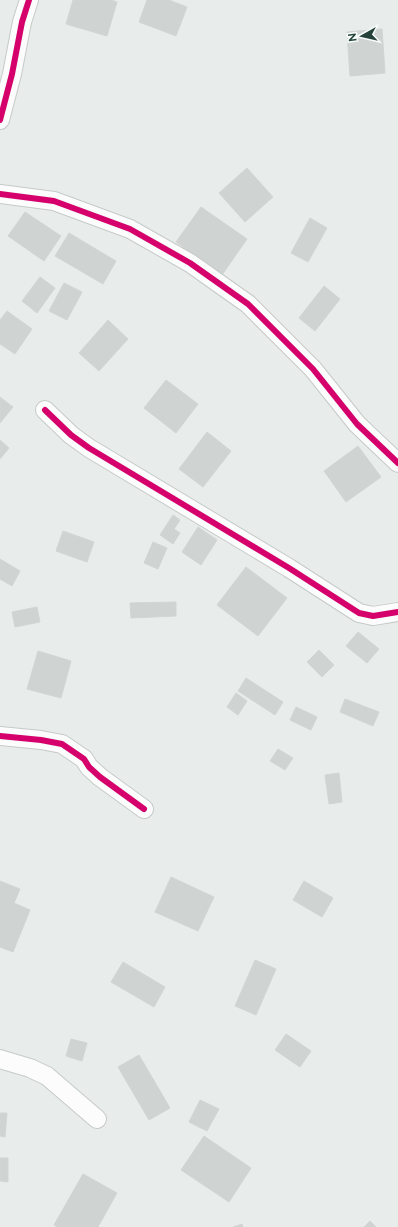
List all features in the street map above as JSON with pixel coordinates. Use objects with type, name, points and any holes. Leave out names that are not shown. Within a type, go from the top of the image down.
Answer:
[{"type":"street","points":[[0,120],[12,74],[22,22],[29,0]]},
{"type":"street","points":[[0,194],[54,201],[130,229],[190,263],[248,304],[313,369],[358,424],[398,464]]},
{"type":"street","points":[[45,410],[71,435],[89,448],[125,468],[360,613],[373,616],[398,612]]},
{"type":"street","points":[[0,736],[41,740],[62,744],[84,759],[89,767],[100,777],[144,809]]},
{"type":"street","points":[[0,1059],[30,1068],[47,1076],[98,1119]]},
{"type":"building","points":[[73,0],[111,0],[117,2],[107,36],[66,24]]},
{"type":"building","points":[[147,0],[169,0],[187,7],[176,36],[139,22]]},
{"type":"building","points":[[382,29],[385,73],[350,76],[347,32]]},
{"type":"building","points":[[247,168],[273,197],[245,222],[219,193]]},
{"type":"building","points":[[201,207],[247,239],[222,275],[176,242]]},
{"type":"building","points":[[25,212],[61,236],[44,261],[8,236]]},
{"type":"building","points":[[310,218],[327,228],[308,262],[291,253]]},
{"type":"building","points":[[69,233],[116,261],[103,284],[55,256]]},
{"type":"building","points":[[40,277],[55,288],[37,313],[22,301]]},
{"type":"building","points":[[64,283],[82,292],[67,320],[49,311]]},
{"type":"building","points":[[324,286],[340,299],[315,331],[299,318]]},
{"type":"building","points":[[7,311],[32,329],[15,354],[0,344],[0,320]]},
{"type":"building","points":[[108,320],[128,339],[99,371],[79,353]]},
{"type":"building","points":[[166,380],[198,404],[176,433],[144,408]]},
{"type":"building","points":[[0,397],[13,407],[0,423]]},
{"type":"building","points":[[207,432],[231,451],[203,487],[179,469]]},
{"type":"building","points":[[0,440],[9,448],[0,459]]},
{"type":"building","points":[[358,446],[381,477],[346,502],[324,471]]},
{"type":"building","points":[[173,515],[180,520],[174,529],[180,533],[173,544],[160,535]]},
{"type":"building","points":[[198,527],[217,540],[201,565],[182,552]]},
{"type":"building","points":[[63,531],[94,542],[87,562],[56,551]]},
{"type":"building","points":[[153,542],[167,548],[158,569],[144,563]]},
{"type":"building","points":[[0,559],[20,571],[12,586],[0,579]]},
{"type":"building","points":[[246,567],[287,598],[258,636],[217,605]]},
{"type":"building","points":[[176,602],[176,616],[131,618],[130,603]]},
{"type":"building","points":[[37,607],[40,622],[15,627],[12,612]]},
{"type":"building","points":[[358,632],[379,649],[367,663],[346,646]]},
{"type":"building","points":[[319,650],[334,665],[322,677],[307,662]]},
{"type":"building","points":[[38,651],[71,661],[61,698],[27,689]]},
{"type":"building","points":[[246,678],[283,702],[275,715],[238,691]]},
{"type":"building","points":[[236,693],[247,701],[238,715],[227,707]]},
{"type":"building","points":[[345,699],[379,712],[373,726],[340,712]]},
{"type":"building","points":[[296,707],[317,717],[311,730],[290,720]]},
{"type":"building","points":[[278,749],[293,758],[285,770],[270,761]]},
{"type":"building","points":[[339,773],[342,802],[329,804],[325,775]]},
{"type":"building","points":[[171,877],[214,897],[198,931],[155,912]]},
{"type":"building","points":[[0,881],[20,889],[14,903],[30,910],[13,952],[0,947]]},
{"type":"building","points":[[304,881],[333,898],[322,917],[293,900]]},
{"type":"building","points":[[255,960],[276,969],[256,1015],[235,1006]]},
{"type":"building","points":[[123,962],[165,987],[154,1007],[111,982]]},
{"type":"building","points":[[286,1034],[311,1051],[300,1067],[275,1050]]},
{"type":"building","points":[[71,1039],[87,1043],[82,1061],[66,1056]]},
{"type":"building","points":[[139,1055],[170,1108],[149,1120],[118,1067]]},
{"type":"building","points":[[200,1100],[219,1109],[207,1131],[189,1122]]},
{"type":"building","points":[[0,1113],[7,1113],[5,1137],[0,1136]]},
{"type":"building","points":[[204,1136],[251,1168],[229,1202],[181,1170]]},
{"type":"building","points":[[0,1158],[8,1158],[8,1182],[0,1181]]},
{"type":"building","points":[[83,1174],[117,1193],[98,1227],[57,1227],[54,1225]]},
{"type":"building","points":[[370,1221],[376,1227],[364,1227]]},
{"type":"building","points":[[242,1224],[243,1227],[233,1227]]},
{"type":"cycle path","points":[[0,120],[12,74],[22,22],[29,0]]},
{"type":"cycle path","points":[[0,194],[54,201],[130,229],[190,263],[248,304],[313,369],[357,424],[398,463]]},
{"type":"cycle path","points":[[45,410],[71,435],[89,448],[289,568],[359,613],[373,616],[398,612]]},
{"type":"cycle path","points":[[0,736],[41,740],[62,744],[84,759],[89,767],[100,777],[144,809]]}]
